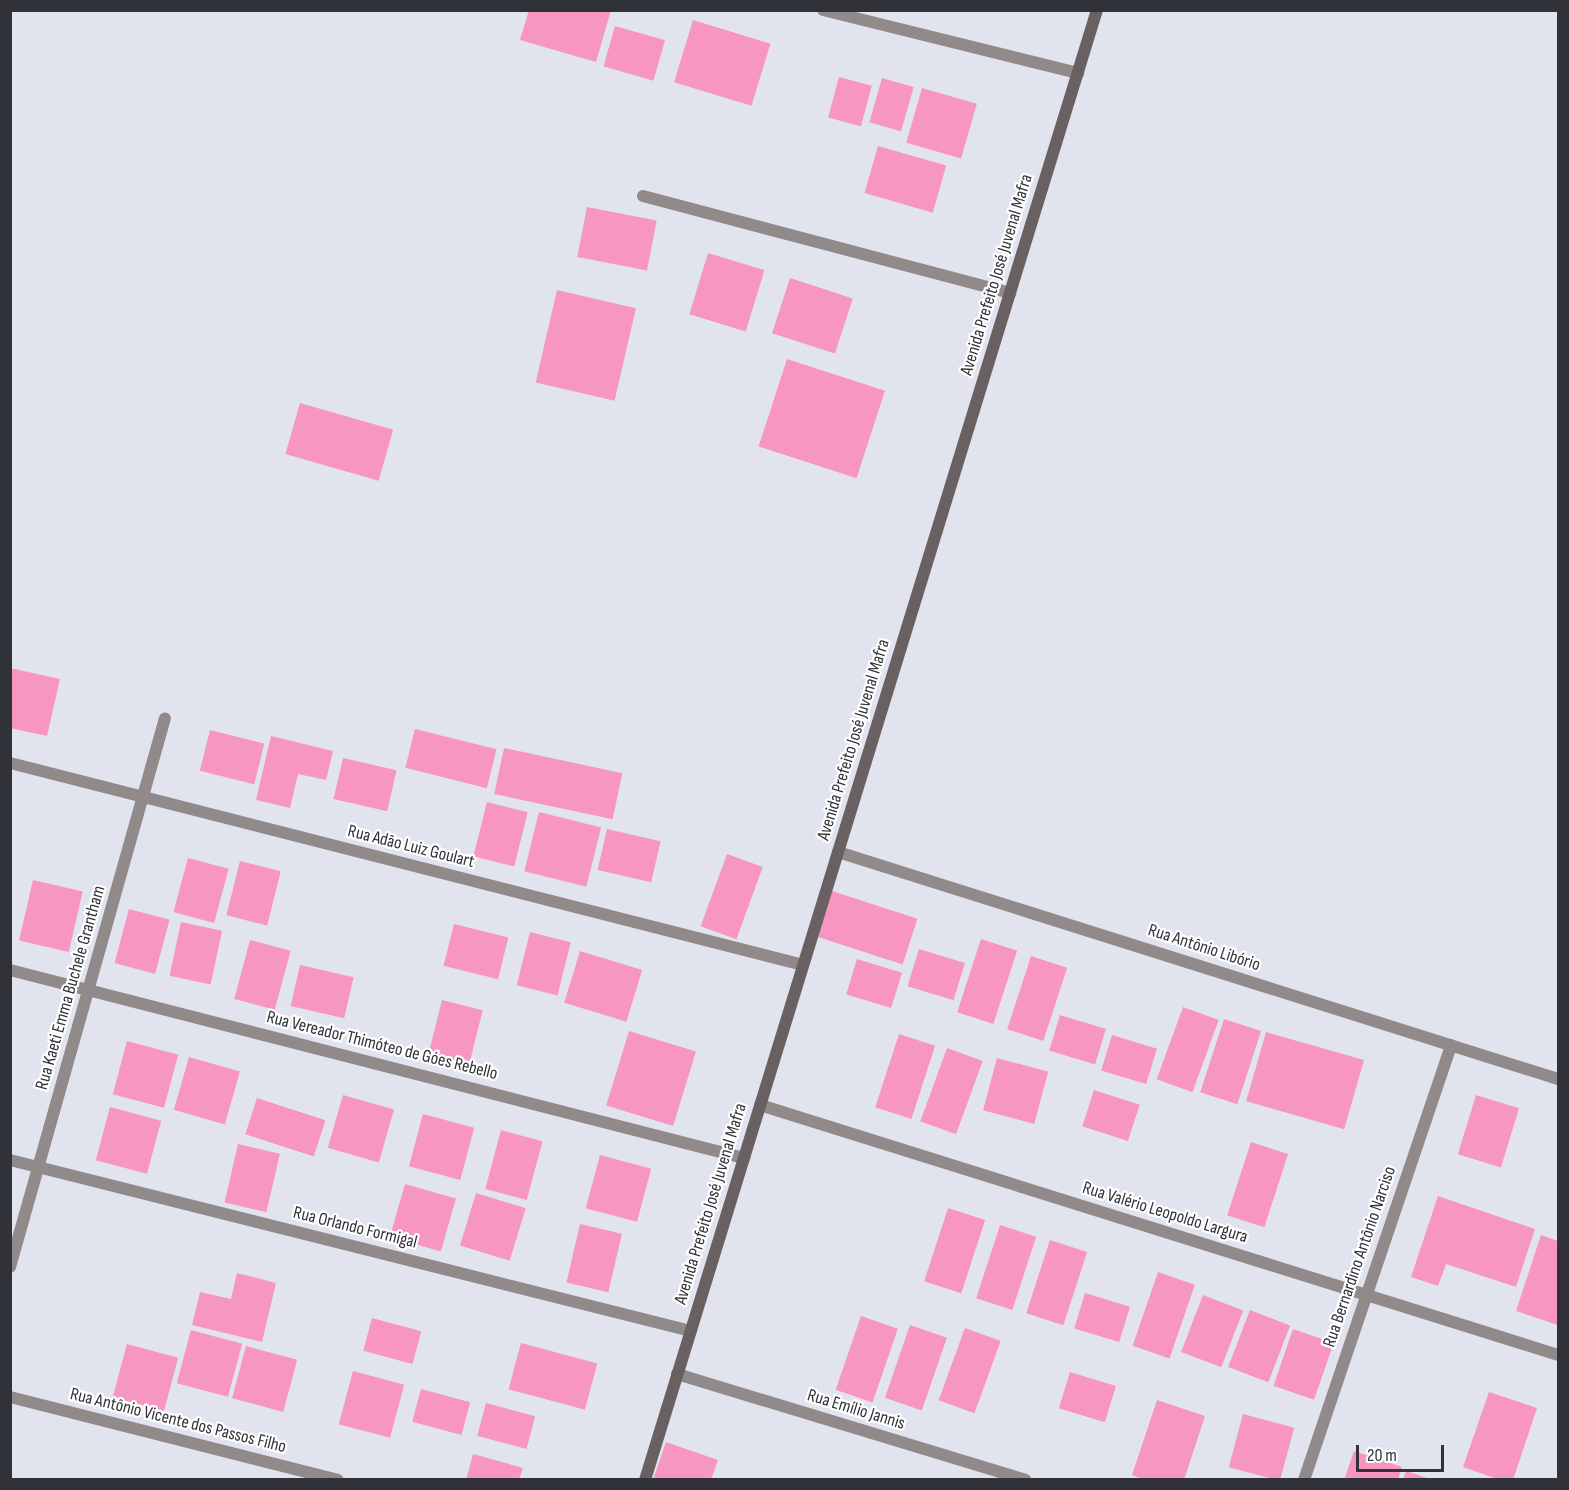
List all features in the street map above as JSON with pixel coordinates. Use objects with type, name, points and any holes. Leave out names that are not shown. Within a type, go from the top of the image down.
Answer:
[{"type":"main road","name":"Avenida Prefeito José Juvenal Mafra","points":[[645,1479],[1097,10]]},
{"type":"street","points":[[823,10],[1078,73]]},
{"type":"street","points":[[643,196],[1010,293]]},
{"type":"street","name":"Rua Kaeti Emma Buchele Grantham","points":[[10,1267],[165,718]]},
{"type":"street","name":"Rua Adão Luiz Goulart","points":[[10,763],[803,965]]},
{"type":"street","name":"Rua Antônio Libório","points":[[838,852],[1558,1079]]},
{"type":"street","name":"Rua Vereador Thimóteo de Góes Rebello","points":[[10,970],[744,1158]]},
{"type":"street","name":"Rua Bernardino Antônio Narciso","points":[[1304,1479],[1451,1045]]},
{"type":"street","name":"Rua Valério Leopoldo Largura","points":[[760,1105],[1558,1355]]},
{"type":"street","name":"Rua Orlando Formigal","points":[[10,1160],[690,1331]]},
{"type":"street","name":"Rua Emílio Jannis","points":[[677,1374],[1025,1479]]},
{"type":"street","name":"Rua Antônio Vicente dos Passos Filho","points":[[10,1397],[338,1479]]},
{"type":"building","points":[[529,10],[611,10],[596,62],[520,40]]},
{"type":"building","points":[[693,20],[770,44],[751,106],[674,82]]},
{"type":"building","points":[[615,26],[665,40],[653,81],[603,66]]},
{"type":"building","points":[[839,77],[872,86],[861,126],[828,118]]},
{"type":"building","points":[[882,78],[914,87],[901,131],[869,122]]},
{"type":"building","points":[[922,88],[977,104],[961,159],[906,143]]},
{"type":"building","points":[[878,146],[946,166],[933,213],[864,193]]},
{"type":"building","points":[[587,207],[657,221],[647,271],[577,257]]},
{"type":"building","points":[[708,253],[764,270],[746,331],[689,314]]},
{"type":"building","points":[[790,278],[853,298],[835,354],[772,333]]},
{"type":"building","points":[[557,290],[636,308],[615,401],[536,383]]},
{"type":"building","points":[[787,359],[885,391],[857,478],[759,446]]},
{"type":"building","points":[[300,403],[393,430],[379,481],[285,454]]},
{"type":"building","points":[[10,668],[60,679],[47,736],[10,728]]},
{"type":"building","points":[[415,729],[497,749],[487,788],[405,768]]},
{"type":"building","points":[[210,730],[264,744],[254,784],[200,771]]},
{"type":"building","points":[[271,736],[333,751],[326,780],[298,774],[290,808],[256,800]]},
{"type":"building","points":[[504,748],[622,773],[613,819],[494,794]]},
{"type":"building","points":[[343,758],[397,770],[387,811],[334,799]]},
{"type":"building","points":[[487,802],[528,812],[514,866],[473,856]]},
{"type":"building","points":[[539,812],[601,827],[586,887],[524,871]]},
{"type":"building","points":[[607,829],[661,841],[651,882],[598,870]]},
{"type":"building","points":[[727,854],[763,867],[736,939],[701,926]]},
{"type":"building","points":[[188,858],[229,869],[214,923],[174,912]]},
{"type":"building","points":[[240,861],[281,871],[267,925],[226,915]]},
{"type":"building","points":[[33,880],[83,891],[69,952],[19,940]]},
{"type":"building","points":[[829,890],[917,919],[903,964],[814,936]]},
{"type":"building","points":[[129,909],[170,920],[155,974],[115,963]]},
{"type":"building","points":[[181,922],[222,931],[211,985],[170,976]]},
{"type":"building","points":[[454,924],[508,938],[498,979],[444,966]]},
{"type":"building","points":[[530,932],[571,942],[557,996],[517,985]]},
{"type":"building","points":[[981,939],[1017,951],[993,1024],[957,1012]]},
{"type":"building","points":[[250,940],[291,951],[275,1010],[234,999]]},
{"type":"building","points":[[919,949],[965,963],[954,1000],[908,986]]},
{"type":"building","points":[[580,951],[642,970],[626,1022],[564,1003]]},
{"type":"building","points":[[1031,956],[1067,968],[1043,1041],[1007,1029]]},
{"type":"building","points":[[857,959],[902,973],[891,1008],[846,994]]},
{"type":"building","points":[[300,965],[354,977],[344,1018],[291,1006]]},
{"type":"building","points":[[442,1000],[483,1010],[469,1064],[429,1053]]},
{"type":"building","points":[[1183,1007],[1219,1020],[1192,1092],[1157,1079]]},
{"type":"building","points":[[1060,1015],[1106,1029],[1095,1064],[1049,1050]]},
{"type":"building","points":[[1224,1019],[1261,1031],[1237,1104],[1200,1092]]},
{"type":"building","points":[[629,1031],[696,1051],[673,1126],[606,1106]]},
{"type":"building","points":[[1266,1032],[1364,1060],[1344,1129],[1246,1101]]},
{"type":"building","points":[[899,1034],[935,1046],[911,1119],[875,1107]]},
{"type":"building","points":[[1112,1035],[1157,1049],[1146,1084],[1101,1070]]},
{"type":"building","points":[[127,1041],[178,1055],[164,1108],[113,1094]]},
{"type":"building","points":[[947,1048],[983,1061],[956,1134],[920,1121]]},
{"type":"building","points":[[189,1057],[240,1072],[225,1124],[174,1110]]},
{"type":"building","points":[[997,1058],[1048,1072],[1034,1124],[983,1110]]},
{"type":"building","points":[[1094,1090],[1140,1105],[1128,1141],[1082,1126]]},
{"type":"building","points":[[343,1095],[394,1110],[379,1162],[328,1148]]},
{"type":"building","points":[[1476,1095],[1519,1108],[1501,1167],[1458,1154]]},
{"type":"building","points":[[257,1098],[325,1120],[314,1156],[245,1134]]},
{"type":"building","points":[[110,1107],[161,1121],[147,1174],[96,1160]]},
{"type":"building","points":[[423,1114],[474,1128],[460,1180],[409,1166]]},
{"type":"building","points":[[501,1130],[543,1141],[527,1200],[485,1189]]},
{"type":"building","points":[[1251,1142],[1288,1154],[1264,1227],[1227,1215]]},
{"type":"building","points":[[238,1144],[280,1154],[266,1212],[225,1202]]},
{"type":"building","points":[[600,1155],[651,1169],[637,1222],[586,1208]]},
{"type":"building","points":[[405,1184],[456,1199],[441,1251],[390,1237]]},
{"type":"building","points":[[476,1193],[526,1208],[510,1261],[460,1246]]},
{"type":"building","points":[[1438,1196],[1535,1229],[1516,1287],[1446,1264],[1438,1286],[1411,1277]]},
{"type":"building","points":[[948,1208],[985,1220],[961,1293],[924,1281]]},
{"type":"building","points":[[580,1224],[622,1234],[608,1292],[567,1282]]},
{"type":"building","points":[[1000,1225],[1036,1237],[1012,1310],[976,1298]]},
{"type":"building","points":[[1541,1235],[1558,1241],[1558,1325],[1516,1311]]},
{"type":"building","points":[[1050,1240],[1087,1252],[1063,1325],[1026,1313]]},
{"type":"building","points":[[1158,1272],[1195,1285],[1169,1358],[1133,1346]]},
{"type":"building","points":[[237,1273],[276,1283],[262,1342],[192,1325],[200,1292],[231,1299]]},
{"type":"building","points":[[1085,1293],[1130,1307],[1119,1342],[1074,1328]]},
{"type":"building","points":[[1203,1295],[1243,1310],[1221,1367],[1181,1352]]},
{"type":"building","points":[[1250,1310],[1290,1325],[1268,1382],[1228,1367]]},
{"type":"building","points":[[861,1316],[898,1329],[872,1402],[836,1390]]},
{"type":"building","points":[[372,1318],[421,1331],[412,1364],[363,1351]]},
{"type":"building","points":[[910,1325],[947,1338],[922,1411],[885,1398]]},
{"type":"building","points":[[965,1328],[1001,1341],[974,1413],[939,1400]]},
{"type":"building","points":[[1293,1329],[1334,1343],[1314,1400],[1273,1386]]},
{"type":"building","points":[[191,1330],[242,1344],[228,1397],[177,1383]]},
{"type":"building","points":[[521,1343],[597,1363],[585,1410],[509,1389]]},
{"type":"building","points":[[127,1344],[178,1358],[164,1411],[113,1397]]},
{"type":"building","points":[[246,1346],[297,1360],[283,1412],[232,1398]]},
{"type":"building","points":[[353,1371],[404,1385],[390,1438],[339,1424]]},
{"type":"building","points":[[1070,1372],[1116,1386],[1105,1422],[1059,1408]]},
{"type":"building","points":[[421,1389],[470,1402],[461,1435],[412,1422]]},
{"type":"building","points":[[1489,1392],[1537,1408],[1513,1480],[1500,1480],[1463,1467]]},
{"type":"building","points":[[1157,1400],[1205,1416],[1184,1480],[1145,1480],[1132,1475]]},
{"type":"building","points":[[486,1403],[535,1416],[526,1449],[477,1436]]},
{"type":"building","points":[[1243,1414],[1294,1428],[1280,1480],[1229,1467]]},
{"type":"building","points":[[666,1442],[718,1460],[711,1480],[653,1480]]},
{"type":"building","points":[[1354,1451],[1402,1467],[1398,1480],[1344,1480]]},
{"type":"building","points":[[473,1454],[523,1468],[519,1480],[466,1480]]},
{"type":"building","points":[[1406,1471],[1430,1479],[1430,1480],[1403,1480]]}]
